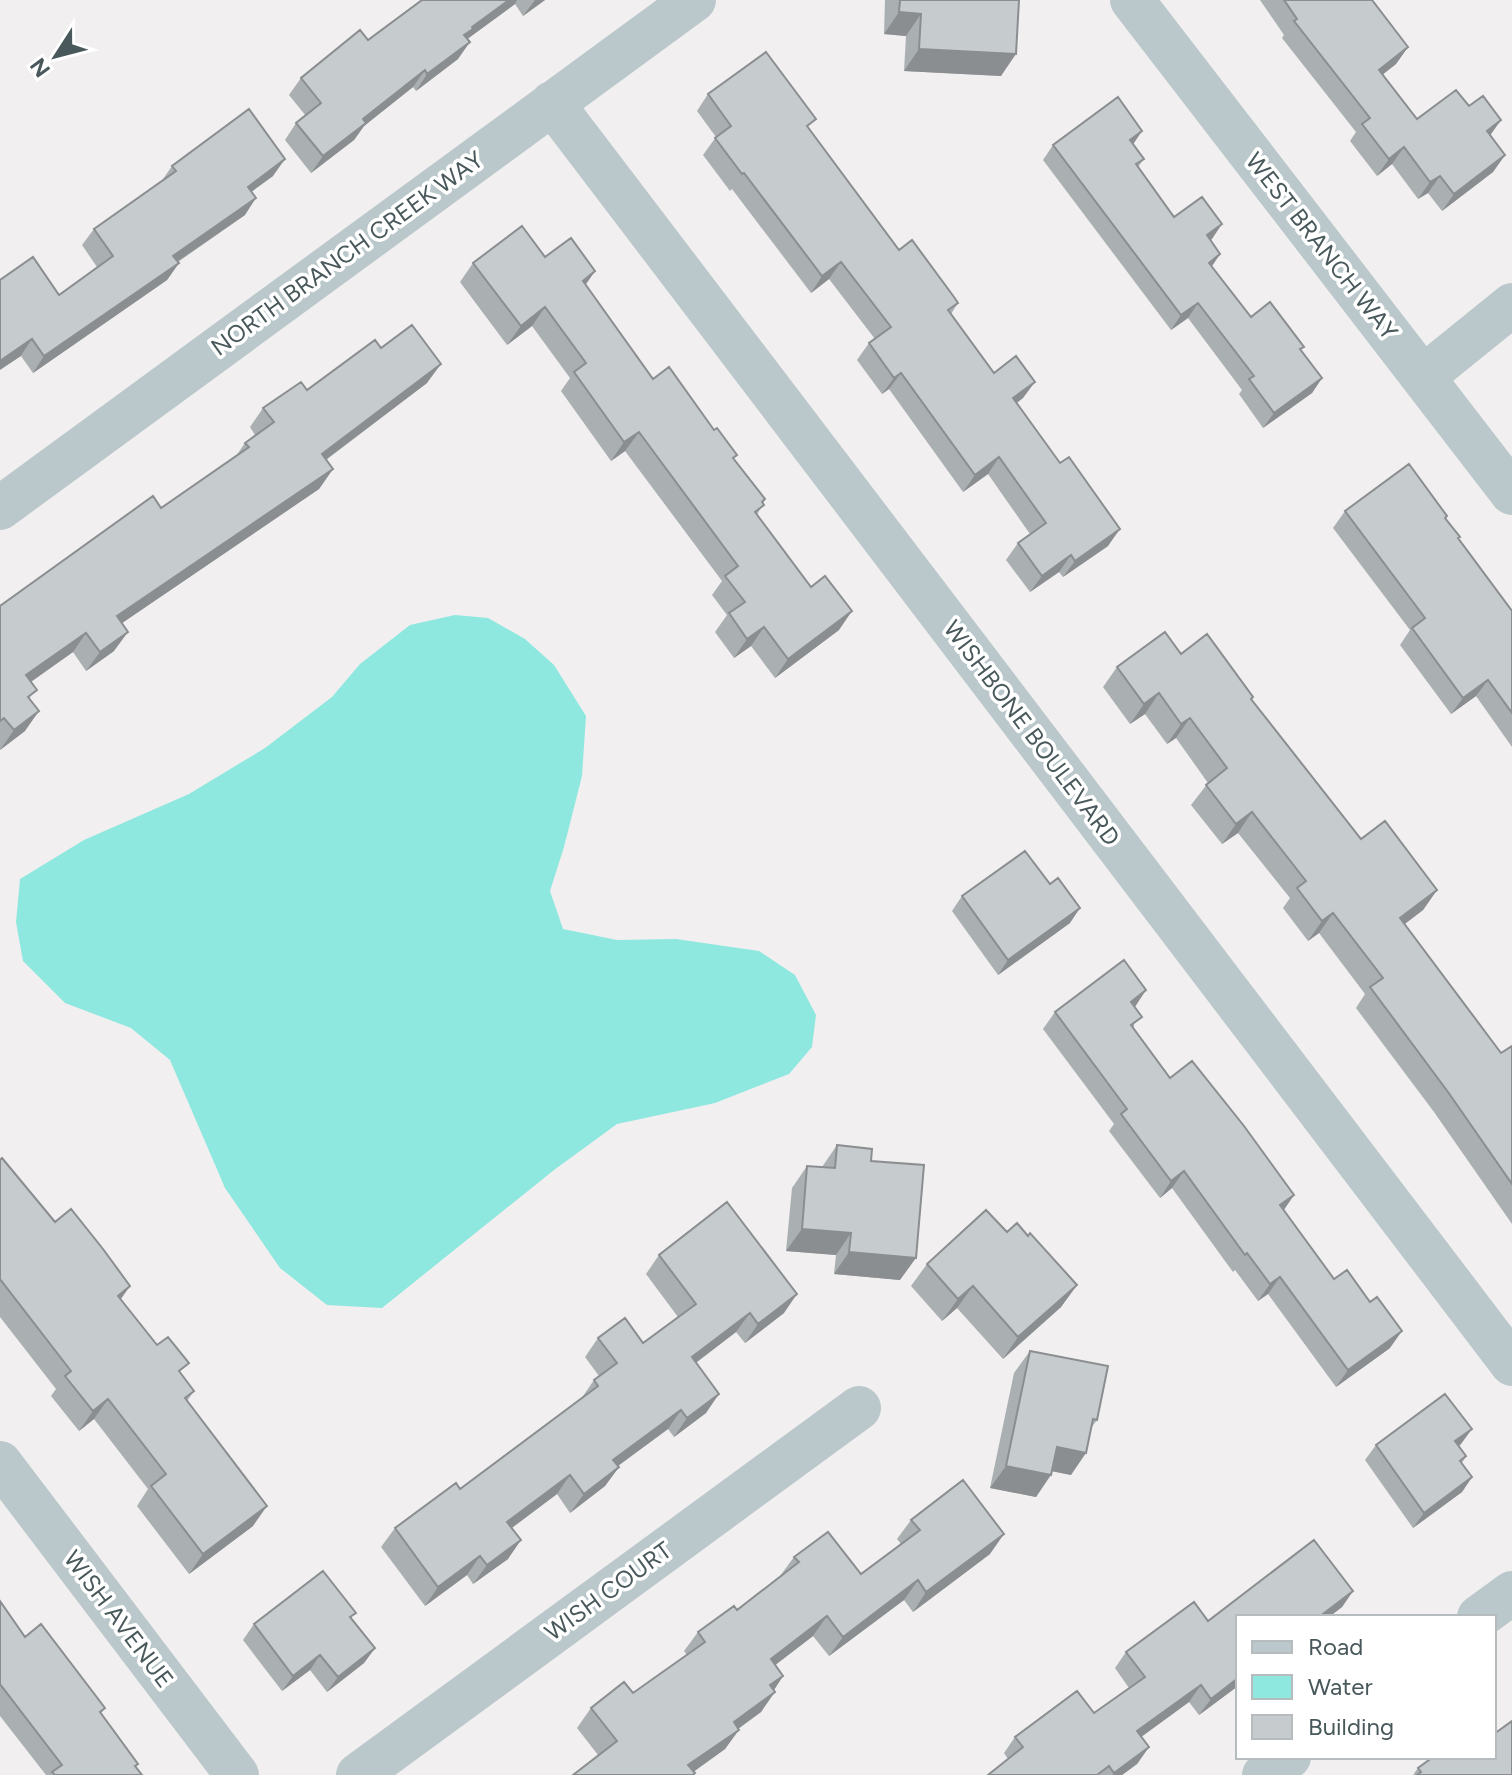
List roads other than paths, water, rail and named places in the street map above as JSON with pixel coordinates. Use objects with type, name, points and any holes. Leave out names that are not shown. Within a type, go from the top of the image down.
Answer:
[{"type":"street","name":"NORTH BRANCH CREEK WAY","points":[[0,508],[694,0]]},
{"type":"street","name":"WEST BRANCH WAY","points":[[1132,0],[1512,493]]},
{"type":"street","name":"WISHBONE BOULEVARD","points":[[552,103],[1512,1364]]},
{"type":"street","points":[[1423,377],[1512,305]]},
{"type":"street","name":"WISH COURT","points":[[358,1775],[859,1408]]},
{"type":"street","name":"WISH AVENUE","points":[[0,1463],[237,1775]]},
{"type":"street","points":[[1482,1615],[1512,1593]]},
{"type":"street","points":[[1264,1775],[1286,1759]]},
{"type":"water","points":[[455,615],[488,618],[525,639],[554,665],[586,716],[582,776],[550,891],[563,929],[617,940],[676,939],[759,951],[795,975],[816,1015],[812,1047],[789,1074],[715,1103],[617,1124],[554,1170],[382,1308],[327,1305],[280,1268],[225,1188],[170,1060],[131,1028],[65,1003],[23,961],[16,922],[20,879],[84,840],[189,794],[265,748],[332,697],[360,664],[410,625]]}]
